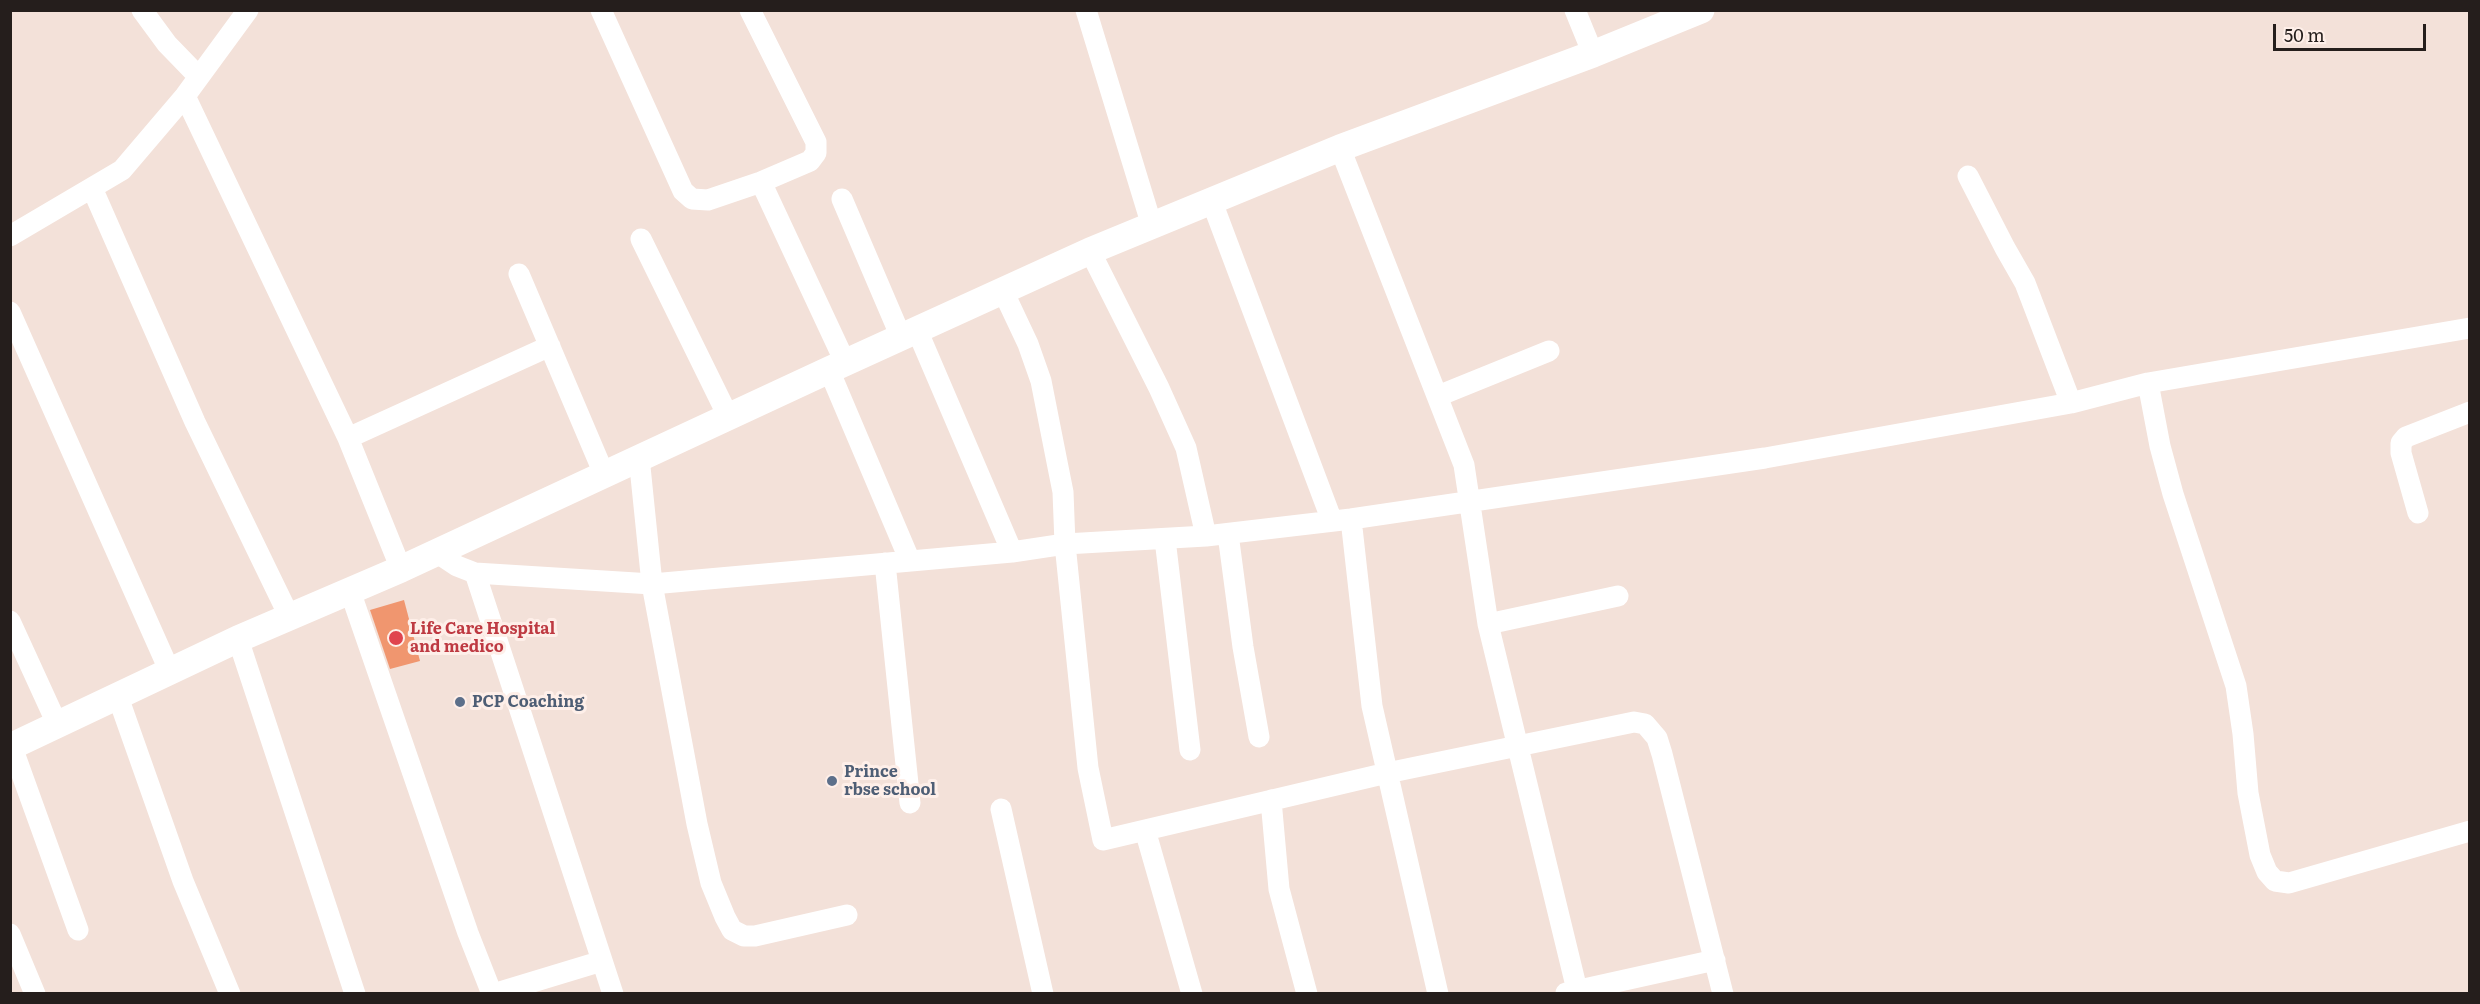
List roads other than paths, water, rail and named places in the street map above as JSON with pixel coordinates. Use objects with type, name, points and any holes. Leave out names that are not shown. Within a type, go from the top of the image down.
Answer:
[{"type":"street","points":[[142,10],[166,44],[199,77]]},
{"type":"street","points":[[10,236],[122,170],[185,96],[248,10]]},
{"type":"street","points":[[601,10],[683,191],[692,199],[708,200],[761,182],[810,161],[816,153],[816,142],[750,10]]},
{"type":"street","points":[[1086,10],[1152,226]]},
{"type":"street","points":[[1575,10],[1593,54]]},
{"type":"street","points":[[78,930],[11,747],[238,639],[401,569],[639,457],[1090,251],[1340,148],[1593,54],[1701,10]]},
{"type":"street","points":[[185,96],[348,438],[401,569]]},
{"type":"street","points":[[1340,148],[1464,465],[1488,624],[1574,992],[1715,960]]},
{"type":"street","points":[[1968,176],[2025,283],[2071,403]]},
{"type":"street","points":[[761,182],[837,366],[910,561]]},
{"type":"street","points":[[92,188],[195,422],[290,618]]},
{"type":"street","points":[[842,199],[909,333],[1012,552]]},
{"type":"street","points":[[1212,202],[1342,520],[1367,678],[1438,993]]},
{"type":"street","points":[[641,239],[728,416]]},
{"type":"street","points":[[1090,251],[1160,388],[1186,448],[1206,536]]},
{"type":"street","points":[[519,274],[604,474]]},
{"type":"street","points":[[1003,291],[1028,344],[1041,381],[1063,492],[1065,544],[1088,768],[1103,840],[1387,773],[1634,722],[1645,723],[1652,729],[1662,754],[1724,993]]},
{"type":"street","points":[[10,312],[170,672]]},
{"type":"street","points":[[436,552],[457,566],[475,573],[652,584],[1012,552],[1065,544],[1228,534],[1342,520],[1765,458],[2071,403],[2148,383],[2469,328]]},
{"type":"street","points":[[348,438],[550,346]]},
{"type":"street","points":[[1438,396],[1549,351]]},
{"type":"street","points":[[2148,383],[2160,446],[2173,494],[2236,686],[2248,793],[2260,855],[2267,872],[2275,882],[2289,883],[2469,831]]},
{"type":"street","points":[[2418,513],[2401,453],[2401,443],[2406,437],[2469,412]]},
{"type":"street","points":[[639,457],[652,584],[697,824],[711,883],[732,930],[744,936],[755,936],[847,915]]},
{"type":"street","points":[[1228,534],[1243,647],[1259,737]]},
{"type":"street","points":[[1165,539],[1190,750]]},
{"type":"street","points":[[885,563],[910,803]]},
{"type":"street","points":[[475,573],[613,993]]},
{"type":"street","points":[[350,591],[468,933],[492,993],[602,961]]},
{"type":"street","points":[[1488,624],[1618,596]]},
{"type":"street","points":[[10,621],[58,726]]},
{"type":"street","points":[[238,639],[355,993]]},
{"type":"street","points":[[118,697],[183,881],[230,993]]},
{"type":"street","points":[[1271,800],[1279,889],[1307,993]]},
{"type":"street","points":[[1001,809],[1043,993]]},
{"type":"street","points":[[1145,830],[1192,993]]},
{"type":"street","points":[[10,934],[35,993]]},
{"type":"place","name":"Life Care Hospital and medico","points":[[396,638]]},
{"type":"place","name":"PCP Coaching","points":[[460,702]]},
{"type":"place","name":"Prince rbse school","points":[[832,781]]}]
